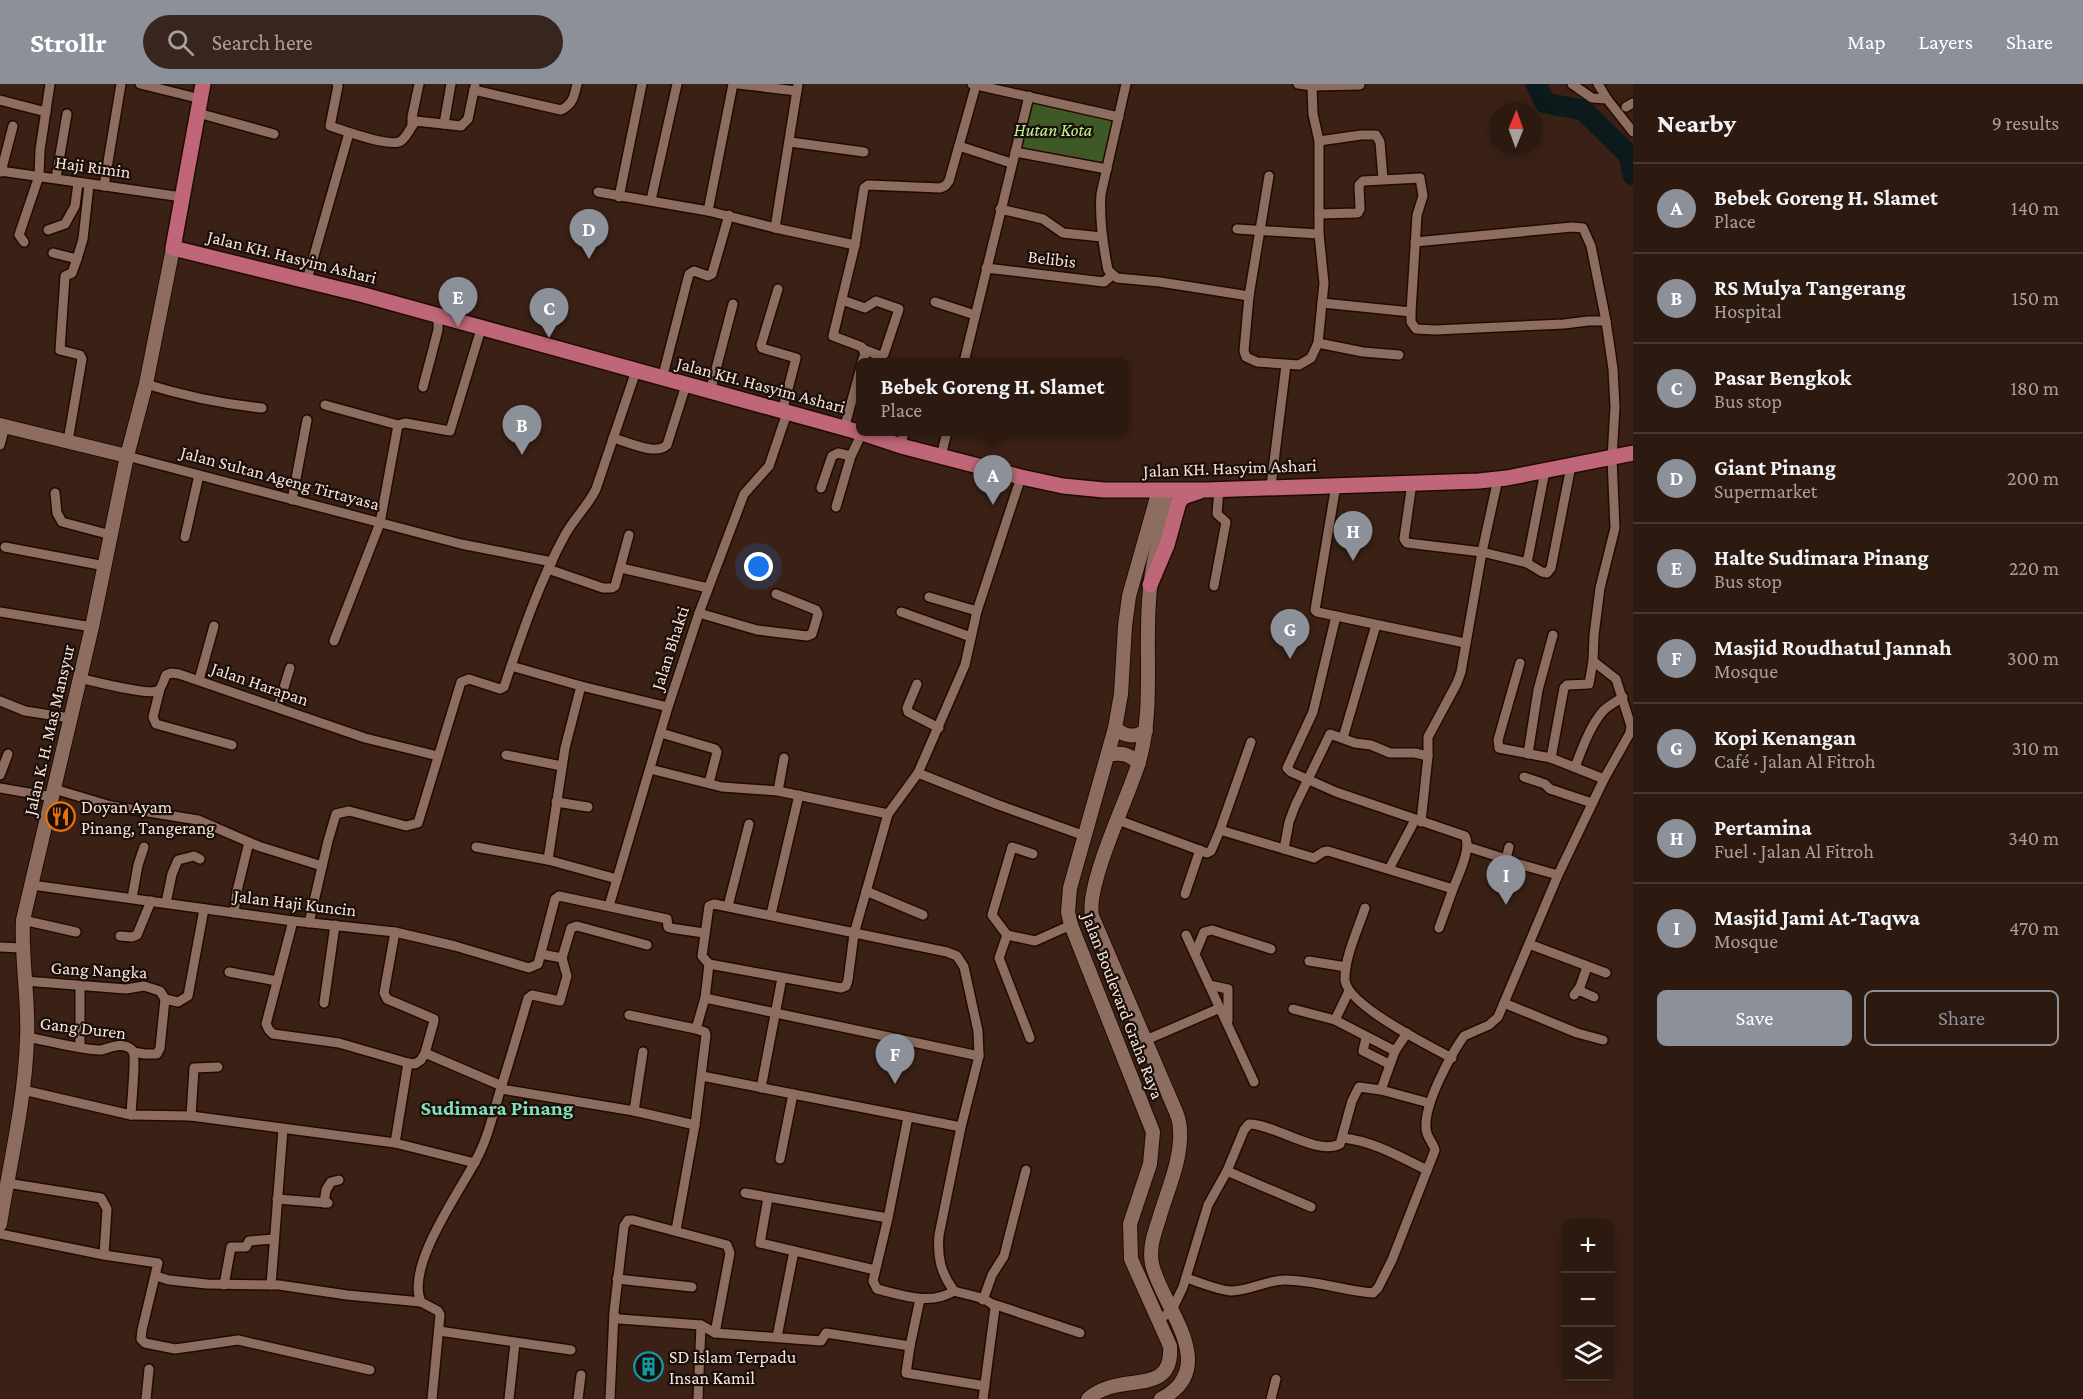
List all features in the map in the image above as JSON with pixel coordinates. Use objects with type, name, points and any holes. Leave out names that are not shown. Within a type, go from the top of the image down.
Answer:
[{"type":"main road","points":[[173,248],[201,99]]},
{"type":"main road","name":"Jalan KH. Hasyim Ashari","points":[[173,248],[307,280],[856,432]]},
{"type":"main road","name":"Jalan K. H. Mas Mansyur","points":[[0,1224],[23,1090],[27,1037],[21,948],[24,920],[146,384],[173,248]]},
{"type":"main road","name":"Jalan Sultan Ageng Tirtayasa","points":[[3,425],[128,456]]},
{"type":"main road","name":"Jalan KH. Hasyim Ashari","points":[[882,436],[902,439],[941,456],[1021,477],[1063,486],[1094,489],[1213,490],[1498,479],[1633,453]]},
{"type":"main road","name":"Jalan Boulevard Graha Raya","points":[[1161,1399],[1178,1384],[1185,1374],[1188,1363],[1188,1351],[1182,1330],[1152,1265],[1151,1246],[1178,1153],[1180,1129],[1176,1112],[1092,916],[1090,905],[1139,764],[1146,731],[1150,585],[1166,490]]},
{"type":"main road","name":"Jalan Boulevard Graha Raya","points":[[1088,1399],[1107,1388],[1155,1387],[1163,1381],[1171,1359],[1170,1346],[1131,1259],[1130,1224],[1150,1164],[1153,1132],[1071,925],[1068,901],[1115,728],[1121,694],[1129,596],[1166,490]]},
{"type":"main road","points":[[1150,585],[1167,545],[1179,502],[1190,494],[1213,490]]},
{"type":"main road","points":[[1115,728],[1121,734],[1129,736],[1138,736],[1146,731]]},
{"type":"main road","points":[[1108,755],[1125,754],[1139,764]]},
{"type":"main road","points":[[1121,1050],[1146,1040]]},
{"type":"street","points":[[24,242],[19,235],[39,176],[50,84]]},
{"type":"street","points":[[104,186],[121,84]]},
{"type":"street","points":[[140,84],[201,99],[274,134]]},
{"type":"street","points":[[337,84],[330,126],[349,133],[393,143],[403,139],[412,124],[419,84]]},
{"type":"street","points":[[444,124],[451,84]]},
{"type":"street","points":[[412,124],[420,121],[461,126],[465,124],[474,87],[561,110],[574,99],[577,84]]},
{"type":"street","points":[[619,197],[642,84]]},
{"type":"street","points":[[651,200],[677,84]]},
{"type":"street","points":[[708,211],[733,84]]},
{"type":"street","points":[[738,84],[798,87],[775,228]]},
{"type":"street","points":[[842,300],[865,308],[876,302],[899,309],[884,354],[881,356],[864,350],[862,347],[833,336],[855,245],[864,188],[868,185],[940,188],[945,186],[949,181],[959,146],[974,84],[1119,117]]},
{"type":"street","points":[[1115,276],[1108,270],[1102,237],[1100,202],[1126,84]]},
{"type":"street","points":[[1298,84],[1360,86]]},
{"type":"street","points":[[1572,84],[1592,98],[1607,99]]},
{"type":"street","points":[[1598,84],[1633,132]]},
{"type":"street","points":[[1269,176],[1249,296],[1244,351],[1246,357],[1257,362],[1299,365],[1308,361],[1315,353],[1322,303],[1323,261],[1319,234],[1320,141],[1313,114],[1312,86]]},
{"type":"street","points":[[965,358],[1029,96]]},
{"type":"street","points":[[0,100],[46,111]]},
{"type":"street","points":[[56,178],[67,114]]},
{"type":"street","points":[[1,172],[13,126]]},
{"type":"street","points":[[307,280],[349,133]]},
{"type":"street","points":[[1320,141],[1376,135],[1380,142],[1383,179]]},
{"type":"street","points":[[790,142],[864,152]]},
{"type":"street","points":[[959,146],[1011,163]]},
{"type":"street","points":[[1015,152],[1107,168]]},
{"type":"street","name":"Haji Rimin","points":[[1,172],[182,197]]},
{"type":"street","points":[[1319,214],[1358,213],[1361,182],[1417,177],[1421,181],[1423,196],[1417,215],[1414,242],[1411,312],[1413,325],[1419,330],[1606,321]]},
{"type":"street","points":[[48,230],[65,224],[75,206],[78,183]]},
{"type":"street","points":[[68,441],[82,358],[80,355],[60,350],[65,276],[72,273],[83,239],[89,185]]},
{"type":"street","points":[[598,192],[729,215],[775,228],[855,245]]},
{"type":"street","points":[[1000,209],[1043,219],[1063,233],[1102,237]]},
{"type":"street","points":[[662,379],[689,274],[694,271],[708,276],[712,274],[729,215]]},
{"type":"street","points":[[1414,242],[1572,227],[1583,228],[1591,246],[1613,369],[1615,407],[1612,458],[1615,528],[1600,588],[1589,684],[1568,685],[1564,688],[1551,758]]},
{"type":"street","points":[[1237,230],[1319,234]]},
{"type":"street","points":[[53,253],[77,259]]},
{"type":"street","name":"Belibis","points":[[986,268],[1104,282],[1115,276],[1249,296]]},
{"type":"street","name":"Jalan Bhakti","points":[[609,906],[668,707],[699,613],[744,494],[769,466],[784,412],[796,358],[762,348],[760,345],[778,289]]},
{"type":"street","points":[[935,302],[975,315]]},
{"type":"street","points":[[1322,303],[1411,312]]},
{"type":"street","points":[[710,392],[733,304]]},
{"type":"street","points":[[423,387],[438,330],[438,317]]},
{"type":"street","points":[[325,405],[398,425],[405,423],[448,432],[452,430],[482,329]]},
{"type":"street","points":[[1317,343],[1364,352],[1399,355]]},
{"type":"street","points":[[863,358],[864,350]]},
{"type":"street","points":[[1271,486],[1286,365]]},
{"type":"street","points":[[309,923],[336,814],[349,811],[406,826],[418,823],[461,682],[469,679],[502,688],[550,566],[570,525],[590,502],[636,371]]},
{"type":"street","points":[[146,384],[174,393],[262,408]]},
{"type":"street","points":[[614,438],[656,450],[665,448],[668,445],[686,385]]},
{"type":"street","points":[[844,429],[856,386]]},
{"type":"street","points":[[292,500],[307,420]]},
{"type":"street","points":[[0,445],[3,425]]},
{"type":"street","points":[[334,641],[380,523],[398,425]]},
{"type":"street","points":[[836,507],[851,456],[861,436]]},
{"type":"street","points":[[941,456],[946,436]]},
{"type":"street","points":[[821,488],[834,454],[851,456]]},
{"type":"street","name":"Jalan Sultan Ageng Tirtayasa","points":[[128,456],[550,566],[608,588],[615,586],[621,568]]},
{"type":"street","points":[[1412,483],[1404,541],[1431,547],[1482,552],[1527,564],[1542,573],[1547,573],[1551,568],[1571,466]]},
{"type":"street","points":[[1527,564],[1545,471]]},
{"type":"street","points":[[184,537],[199,475]]},
{"type":"street","points":[[1021,477],[977,611],[965,665],[918,773],[888,814],[854,934],[846,986],[841,988],[709,964],[702,956],[704,933],[711,904],[771,914],[854,934],[946,952],[957,956],[964,967],[973,1001],[978,1030],[979,1056],[961,1127],[939,1235],[938,1250],[942,1272],[954,1291],[1080,1333]]},
{"type":"street","points":[[1389,869],[1418,821],[1428,756],[1428,737],[1457,683],[1498,479]]},
{"type":"street","points":[[1336,485],[1315,610],[1465,643]]},
{"type":"street","points":[[1213,490],[1216,514],[1226,522],[1214,586]]},
{"type":"street","points":[[55,493],[57,513],[62,522],[111,535]]},
{"type":"street","points":[[629,535],[621,568],[708,588]]},
{"type":"street","points":[[5,547],[105,566]]},
{"type":"street","points":[[699,613],[757,630],[807,636],[813,634],[818,614],[816,610],[776,594]]},
{"type":"street","points":[[929,597],[977,611]]},
{"type":"street","points":[[0,612],[92,627]]},
{"type":"street","points":[[901,612],[971,637]]},
{"type":"street","points":[[1336,616],[1316,704],[1308,727],[1287,765],[1291,772],[1336,792],[1466,836],[1468,847],[1439,928]]},
{"type":"street","points":[[1343,738],[1376,625]]},
{"type":"street","points":[[199,680],[214,626]]},
{"type":"street","points":[[1528,754],[1538,690],[1553,635]]},
{"type":"street","points":[[1186,1278],[1233,1291],[1266,1282],[1285,1280],[1373,1293],[1378,1288],[1392,1260],[1435,1150],[1427,1134],[1429,1103],[1464,1036],[1489,1026],[1498,1017],[1558,875],[1604,779],[1630,733],[1629,718],[1616,679],[1593,661]]},
{"type":"street","points":[[1520,663],[1498,746],[1502,750],[1551,758],[1604,779]]},
{"type":"street","points":[[511,666],[668,707]]},
{"type":"street","points":[[278,707],[290,668]]},
{"type":"street","name":"Jalan Harapan","points":[[160,689],[166,675],[171,673],[199,680],[365,738],[438,756]]},
{"type":"street","points":[[79,678],[141,691],[160,689]]},
{"type":"street","points":[[917,684],[908,712],[939,728]]},
{"type":"street","points":[[548,860],[562,766],[581,686]]},
{"type":"street","points":[[160,689],[153,717],[156,724],[232,746]]},
{"type":"street","points":[[1575,767],[1595,723],[1604,710],[1623,697]]},
{"type":"street","points":[[0,701],[25,711],[70,718]]},
{"type":"street","points":[[661,733],[715,749],[717,752],[709,783]]},
{"type":"street","points":[[1284,849],[1289,822],[1327,737],[1334,734],[1390,753],[1415,753],[1428,756]]},
{"type":"street","points":[[1118,820],[1209,853],[1220,830],[1251,742]]},
{"type":"street","points":[[0,775],[8,754]]},
{"type":"street","points":[[506,755],[562,766]]},
{"type":"street","points":[[778,791],[784,758]]},
{"type":"street","points":[[650,769],[731,788],[764,788],[888,814]]},
{"type":"street","points":[[918,773],[1085,836]]},
{"type":"street","points":[[1524,777],[1545,784],[1550,789],[1592,803]]},
{"type":"street","points":[[0,788],[53,793],[111,806],[198,819],[249,842],[322,866]]},
{"type":"street","points":[[771,914],[799,795]]},
{"type":"street","points":[[556,802],[588,807]]},
{"type":"street","points":[[728,906],[749,824]]},
{"type":"street","points":[[1220,830],[1314,858],[1328,851],[1453,889]]},
{"type":"street","points":[[234,913],[249,842]]},
{"type":"street","points":[[132,898],[144,847]]},
{"type":"street","points":[[476,847],[548,860],[617,879]]},
{"type":"street","points":[[1033,854],[1012,847],[992,915],[1007,935],[1035,941],[1071,925]]},
{"type":"street","points":[[1468,847],[1515,864],[1558,875]]},
{"type":"street","points":[[1506,859],[1509,847]]},
{"type":"street","points":[[1185,894],[1200,850]]},
{"type":"street","points":[[166,903],[172,874],[178,860],[194,856],[200,859]]},
{"type":"street","name":"Jalan Haji Kuncin","points":[[32,885],[293,921],[395,932],[455,946],[529,968],[536,966],[541,954]]},
{"type":"street","points":[[866,891],[923,915]]},
{"type":"street","points":[[562,958],[541,954],[556,897],[667,919],[670,928],[704,933]]},
{"type":"street","points":[[120,936],[137,935],[151,901]]},
{"type":"street","points":[[1365,908],[1346,967],[1345,983],[1349,991],[1365,1007],[1452,1058]]},
{"type":"street","points":[[165,999],[178,1002],[188,996],[204,909]]},
{"type":"street","points":[[24,920],[76,932]]},
{"type":"street","points":[[293,921],[266,1024],[268,1030],[273,1034],[339,1044],[408,1063],[419,1063],[425,1053],[434,1018],[387,999],[384,993],[395,932]]},
{"type":"street","points":[[324,1003],[335,925]]},
{"type":"street","points":[[422,1302],[418,1295],[418,1287],[429,1245],[484,1145],[530,996],[560,1001],[567,976],[562,958],[572,928],[647,945]]},
{"type":"street","points":[[1195,954],[1204,932],[1212,930],[1271,949]]},
{"type":"street","points":[[1007,935],[999,958],[1030,1038]]},
{"type":"street","points":[[1186,935],[1254,1082]]},
{"type":"street","points":[[1529,944],[1606,974]]},
{"type":"street","points":[[0,947],[21,948]]},
{"type":"street","points":[[1309,961],[1346,967]]},
{"type":"street","points":[[696,1029],[705,998],[709,964]]},
{"type":"street","points":[[1587,967],[1576,992],[1594,997]]},
{"type":"street","points":[[228,972],[277,981]]},
{"type":"street","points":[[761,1088],[782,978]]},
{"type":"street","name":"Gang Nangka","points":[[25,981],[126,989],[144,986],[160,991],[165,999]]},
{"type":"street","points":[[1209,985],[1228,989],[1228,1026]]},
{"type":"street","points":[[80,986],[80,1047]]},
{"type":"street","points":[[1335,1020],[1349,991]]},
{"type":"street","points":[[705,998],[979,1056]]},
{"type":"street","name":"Gang Duren","points":[[27,1037],[100,1050],[115,1045],[133,1052],[157,1053],[160,1048],[165,999]]},
{"type":"street","points":[[1504,1003],[1577,1033],[1603,1041]]},
{"type":"street","points":[[1146,1040],[1220,1008]]},
{"type":"street","points":[[1293,1009],[1335,1020],[1395,1051]]},
{"type":"street","points":[[630,1015],[696,1029],[705,1032],[706,1035],[695,1125],[676,1230]]},
{"type":"street","points":[[1381,1090],[1389,1064],[1407,1033]]},
{"type":"street","points":[[1366,1038],[1362,1051],[1389,1064]]},
{"type":"street","name":"Gang Duren","points":[[131,1115],[133,1052]]},
{"type":"street","points":[[634,1111],[643,1052]]},
{"type":"street","points":[[425,1053],[501,1087],[634,1111],[695,1125]]},
{"type":"street","points":[[395,1143],[408,1063]]},
{"type":"street","points":[[191,1116],[194,1068],[218,1067]]},
{"type":"street","points":[[702,1076],[961,1127]]},
{"type":"street","points":[[1158,1321],[1172,1310],[1186,1278],[1208,1205],[1249,1124],[1257,1124],[1324,1146],[1335,1147],[1343,1138],[1352,1101],[1357,1089],[1362,1086],[1429,1103]]},
{"type":"street","points":[[23,1090],[131,1115],[191,1116],[395,1143],[475,1163]]},
{"type":"street","points":[[780,1159],[793,1094]]},
{"type":"street","points":[[908,1117],[873,1281],[876,1289],[921,1299],[941,1298],[954,1291]]},
{"type":"street","points":[[271,1285],[283,1129]]},
{"type":"street","points":[[1343,1138],[1358,1139],[1369,1143],[1426,1170]]},
{"type":"street","points":[[983,1300],[992,1275],[1004,1256],[1026,1170]]},
{"type":"street","points":[[1227,1171],[1311,1207]]},
{"type":"street","points":[[277,1199],[326,1203],[326,1190],[331,1182],[339,1180]]},
{"type":"street","points":[[7,1183],[101,1198],[107,1209],[104,1255]]},
{"type":"street","points":[[745,1193],[888,1218]]},
{"type":"street","points":[[768,1198],[760,1243],[875,1270]]},
{"type":"street","points":[[610,1399],[617,1279],[624,1226],[628,1221],[633,1220],[676,1230],[727,1245],[729,1248],[727,1274],[715,1333]]},
{"type":"street","points":[[0,1234],[104,1255],[158,1263],[142,1330],[141,1339],[145,1343],[175,1349],[238,1340],[370,1370]]},
{"type":"street","points":[[224,1285],[231,1247],[246,1247],[249,1241],[274,1239]]},
{"type":"street","points":[[777,1337],[794,1251]]},
{"type":"street","points":[[156,1276],[169,1280],[224,1285],[271,1285],[422,1302],[441,1315],[432,1399]]},
{"type":"street","points":[[617,1279],[692,1287]]},
{"type":"street","points":[[921,1299],[906,1373],[986,1386]]},
{"type":"street","points":[[983,1399],[995,1308],[993,1304]]},
{"type":"street","points":[[614,1316],[619,1319],[701,1325],[715,1333],[821,1341],[826,1333],[910,1346]]},
{"type":"street","points":[[698,1399],[701,1325]]},
{"type":"street","points":[[439,1331],[571,1350]]},
{"type":"street","points":[[509,1399],[515,1343]]},
{"type":"street","points":[[146,1399],[149,1369]]},
{"type":"street","points":[[578,1399],[581,1375]]},
{"type":"street","points":[[1271,1399],[1275,1379]]},
{"type":"green space","name":"Hutan Kota","points":[[1031,98],[1115,119],[1105,166],[1021,149]]},
{"type":"waterway","points":[[1536,84],[1545,103],[1583,110],[1629,155],[1633,175]]},
{"type":"place","name":"Giant Pinang","points":[[589,259]]},
{"type":"place","name":"Halte Sudimara Pinang","points":[[458,327]]},
{"type":"place","name":"Pasar Bengkok","points":[[549,338]]},
{"type":"place","name":"RS Mulya Tangerang","points":[[522,455]]},
{"type":"place","name":"Bebek Goreng H. Slamet","points":[[993,505]]},
{"type":"place","name":"Pertamina","points":[[1353,561]]},
{"type":"place","name":"Kopi Kenangan","points":[[1290,659]]},
{"type":"place","name":"Doyan Ayam Pinang, Tangerang","points":[[60,817]]},
{"type":"place","name":"Masjid Jami At-Taqwa","points":[[1506,905]]},
{"type":"place","name":"Masjid Roudhatul Jannah","points":[[895,1084]]},
{"type":"place","name":"SD Islam Terpadu Insan Kamil","points":[[648,1367]]},
{"type":"district","name":"Sudimara Pinang","points":[[497,1108]]}]
